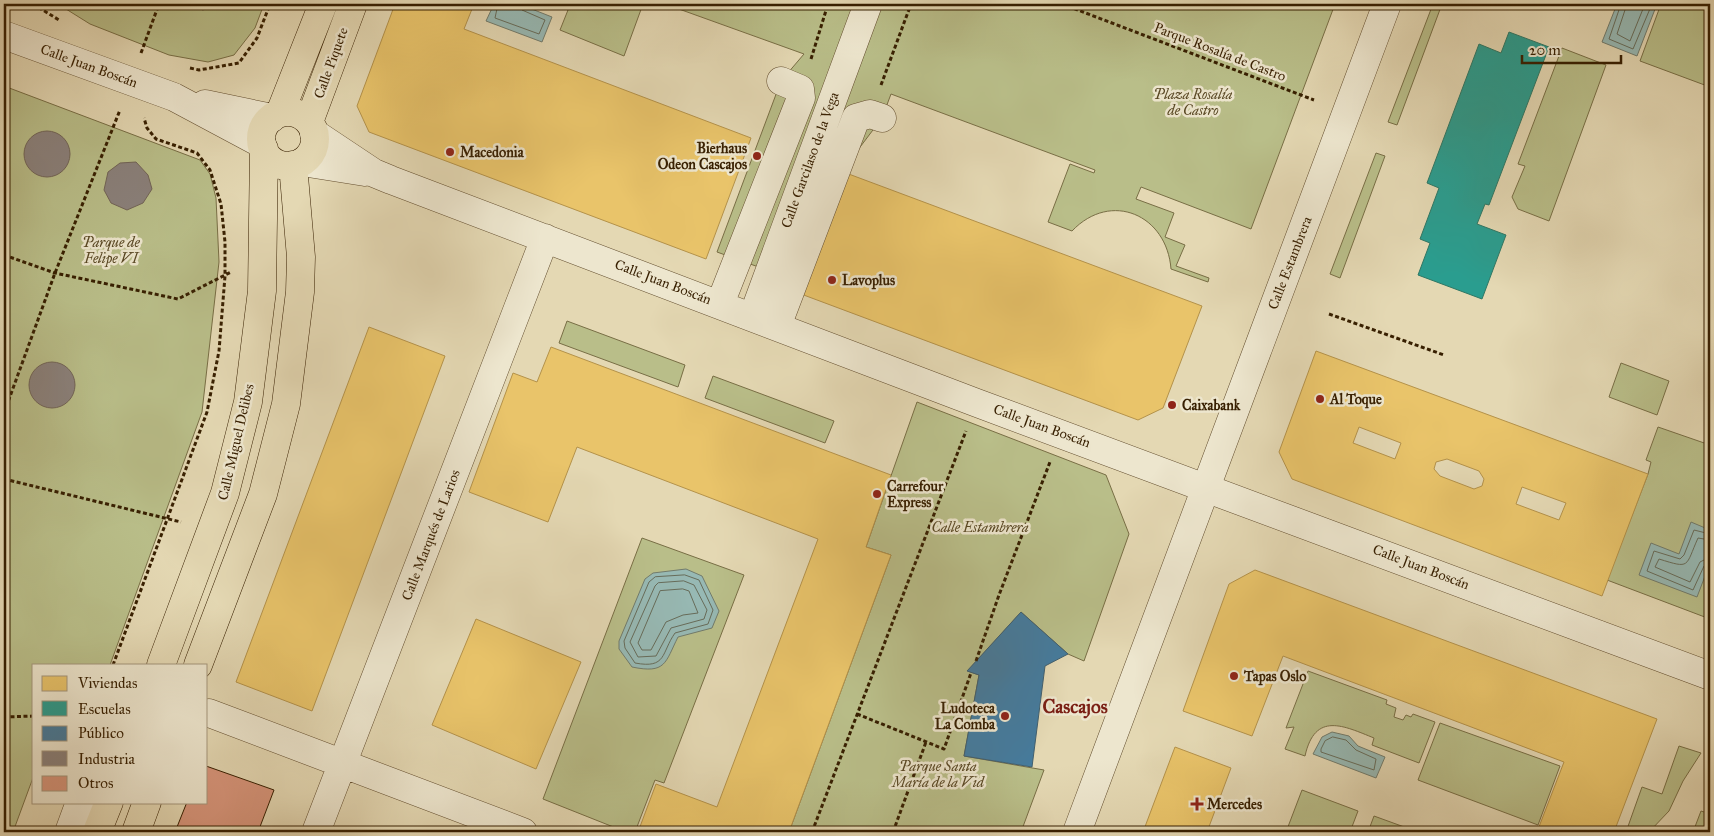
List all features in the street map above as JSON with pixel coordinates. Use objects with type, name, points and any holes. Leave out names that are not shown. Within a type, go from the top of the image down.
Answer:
[{"type":"main road","name":"Calle Piquete","points":[[276,116],[323,4]]},
{"type":"main road","name":"Calle Piquete","points":[[312,128],[353,4]]},
{"type":"main road","points":[[198,664],[263,494],[286,404],[300,292],[301,257],[298,164],[313,149],[312,128],[296,113],[276,116],[263,130],[263,147],[276,163],[298,164]]},
{"type":"main road","name":"Calle Miguel Delibes","points":[[161,664],[225,493],[248,402],[262,291],[263,147]]},
{"type":"main road","points":[[97,832],[108,804]]},
{"type":"main road","points":[[136,832],[146,804]]},
{"type":"street","name":"Calle Garcilaso de la Vega","points":[[765,321],[868,4]]},
{"type":"street","name":"Calle Estambrera","points":[[1077,832],[1387,4]]},
{"type":"street","name":"Calle Juan Boscán","points":[[4,35],[153,90],[263,147]]},
{"type":"street","points":[[720,304],[801,98],[791,85]]},
{"type":"street","name":"Calle Juan Boscán","points":[[153,90],[276,116]]},
{"type":"street","name":"Calle Garcilaso de la Vega","points":[[765,321],[856,118],[876,116]]},
{"type":"street","name":"Calle Juan Boscán","points":[[312,128],[374,173]]},
{"type":"street","name":"Calle Juan Boscán","points":[[298,164],[374,173],[977,403],[1207,486],[1710,676]]},
{"type":"street","name":"Calle Marqués de Larios","points":[[316,832],[546,238]]},
{"type":"street","points":[[209,713],[523,832]]},
{"type":"street","points":[[69,832],[79,804]]},
{"type":"path","points":[[113,664],[207,412],[219,351],[225,276],[225,242],[221,204],[210,170],[198,153],[156,139],[147,128],[144,118],[153,90],[159,4]]},
{"type":"path","points":[[4,413],[55,273],[153,90],[172,65],[199,70],[239,63],[257,38],[270,4]]},
{"type":"path","points":[[791,85],[828,4]]},
{"type":"path","points":[[876,116],[911,4]]},
{"type":"path","name":"Parque Rosalía de Castro","points":[[1062,4],[1314,100]]},
{"type":"path","points":[[4,255],[55,273],[178,299],[225,276],[234,269]]},
{"type":"path","points":[[1329,314],[1444,355]]},
{"type":"path","points":[[812,832],[977,403]]},
{"type":"path","points":[[976,661],[998,595],[1061,434]]},
{"type":"path","points":[[4,479],[182,522]]},
{"type":"path","points":[[857,714],[944,749],[971,672]]},
{"type":"path","points":[[4,718],[32,716]]},
{"type":"path","points":[[893,832],[926,742]]},
{"type":"green space","points":[[58,4],[264,4],[255,28],[234,55],[208,62],[169,55],[90,24]]},
{"type":"green space","points":[[552,4],[643,4],[624,56],[560,30],[568,10]]},
{"type":"green space","name":"Plaza Rosalía de Castro","points":[[665,4],[1335,4],[1251,229],[1141,187],[1136,199],[1174,213],[1165,237],[1185,245],[1176,266],[1209,278],[1208,282],[1171,269],[1167,250],[1159,235],[1148,222],[1135,214],[1119,211],[1103,212],[1087,219],[1072,231],[1048,222],[1070,164],[1094,173],[1095,170],[891,94],[882,118],[842,171],[800,282],[717,252],[781,81],[804,54]]},
{"type":"green space","points":[[1433,4],[1442,4],[1397,125],[1388,122]]},
{"type":"green space","points":[[1661,4],[1696,4],[1710,9],[1710,87],[1640,61]]},
{"type":"green space","points":[[1562,48],[1606,65],[1549,221],[1518,209],[1512,197],[1525,166],[1518,164]]},
{"type":"green space","name":"Parque de Felipe VI","points":[[4,86],[200,160],[210,174],[216,198],[219,262],[202,412],[110,664],[32,664],[32,780],[13,832],[4,832]]},
{"type":"green space","points":[[1376,153],[1385,156],[1340,278],[1330,274]]},
{"type":"green space","points":[[567,321],[685,365],[678,387],[559,343]]},
{"type":"green space","points":[[1621,363],[1669,381],[1657,415],[1609,397]]},
{"type":"green space","points":[[713,376],[834,421],[825,443],[705,398]]},
{"type":"green space","name":"Calle Estambrera","points":[[917,402],[1106,475],[1129,534],[1084,661],[1068,654],[1021,612],[968,671],[979,675],[964,756],[1044,770],[1021,832],[789,832],[891,555],[866,547]]},
{"type":"green space","points":[[1658,427],[1710,445],[1710,619],[1607,580],[1648,474],[1651,462],[1646,460]]},
{"type":"green space","points":[[642,538],[744,575],[664,783],[655,780],[635,832],[626,832],[543,799]]},
{"type":"green space","points":[[1308,671],[1387,700],[1386,704],[1396,708],[1394,717],[1403,720],[1406,715],[1411,717],[1413,714],[1435,722],[1419,763],[1372,745],[1374,738],[1342,727],[1323,727],[1310,742],[1305,756],[1285,749],[1294,727],[1286,728]]},
{"type":"green space","points":[[1440,723],[1560,766],[1538,825],[1418,780]]},
{"type":"green space","points":[[1679,746],[1701,753],[1683,781],[1669,811],[1649,832],[1626,832],[1642,787],[1662,794]]},
{"type":"green space","points":[[1302,790],[1358,811],[1350,832],[1286,832]]},
{"type":"green space","points":[[1701,811],[1710,814],[1710,832],[1693,832]]},
{"type":"green space","points":[[1374,816],[1418,832],[1368,832]]},
{"type":"water","points":[[494,4],[519,4],[552,17],[542,42],[486,21]]},
{"type":"water","points":[[1617,4],[1657,4],[1637,56],[1602,42]]},
{"type":"water","points":[[1691,522],[1710,530],[1710,563],[1697,597],[1639,575],[1651,543],[1679,554]]},
{"type":"water","points":[[686,569],[702,576],[719,611],[712,628],[678,637],[667,660],[658,667],[643,669],[632,667],[619,649],[619,641],[645,579],[653,573]]},
{"type":"water","points":[[1332,732],[1349,736],[1358,746],[1385,757],[1376,778],[1313,754],[1322,737]]},
{"type":"building: Viviendas","points":[[395,4],[474,4],[464,29],[751,138],[706,259],[369,132],[357,106]]},
{"type":"building: Viviendas","points":[[846,173],[1202,306],[1163,408],[1138,420],[801,294]]},
{"type":"building: Viviendas","points":[[369,327],[445,356],[312,711],[236,682]]},
{"type":"building: Viviendas","points":[[551,347],[891,475],[866,547],[891,555],[789,832],[638,832],[656,784],[717,807],[818,539],[577,447],[548,522],[469,492],[513,373],[537,382]]},
{"type":"building: Viviendas","points":[[1316,351],[1648,474],[1602,596],[1292,479],[1279,452]],"holes":[[[1359,427],[1401,443],[1395,459],[1353,443]],[[1447,459],[1479,471],[1484,479],[1482,486],[1474,489],[1440,476],[1434,469],[1436,462]],[[1522,487],[1566,503],[1559,520],[1516,504]]]},
{"type":"building: Viviendas","points":[[1255,570],[1657,719],[1614,832],[1537,832],[1564,762],[1283,656],[1252,736],[1183,711],[1229,584]]},
{"type":"building: Viviendas","points":[[476,619],[581,662],[536,769],[432,725]]},
{"type":"building: Viviendas","points":[[1175,747],[1231,768],[1207,832],[1143,832]]},
{"type":"building: Escuelas","points":[[1509,32],[1549,47],[1489,205],[1485,204],[1477,224],[1506,235],[1482,299],[1418,275],[1430,243],[1420,239],[1439,188],[1427,183],[1479,44],[1501,53]]},
{"type":"building: Público","name":"Ludoteca La Comba","points":[[1021,612],[1068,654],[1045,666],[1032,767],[964,756],[979,675],[967,671]]},
{"type":"building: Industria","points":[[186,4],[217,4],[203,10]]},
{"type":"building: Industria","points":[[42,131],[52,131],[66,141],[70,154],[66,167],[60,173],[52,177],[42,177],[28,167],[24,159],[24,149],[34,135]]},
{"type":"building: Industria","points":[[136,162],[148,175],[152,189],[143,203],[127,210],[111,203],[104,190],[108,172],[120,163]]},
{"type":"building: Industria","points":[[48,362],[56,362],[65,366],[71,372],[75,385],[71,398],[65,404],[56,408],[48,408],[39,404],[33,398],[29,389],[29,381],[33,372],[39,366]]},
{"type":"building: Otros","points":[[208,767],[274,790],[258,832],[175,832],[186,804],[208,804]]},
{"type":"place","name":"Macedonia","points":[[450,152]]},
{"type":"place","name":"Bierhaus Odeon Cascajos","points":[[757,156]]},
{"type":"place","name":"Lavoplus","points":[[832,280]]},
{"type":"place","name":"Al Toque","points":[[1320,399]]},
{"type":"place","name":"Caixabank","points":[[1172,405]]},
{"type":"place","name":"Carrefour Express","points":[[877,494]]},
{"type":"place","name":"Tapas Oslo","points":[[1234,676]]},
{"type":"place","name":"Ludoteca La Comba","points":[[1005,716]]},
{"type":"place","name":"Mercedes","points":[[1197,804]]},
{"type":"district","name":"Cascajos","points":[[1075,706]]},
{"type":"park label","name":"Parque Santa María de la Vid","points":[[938,774]]}]
